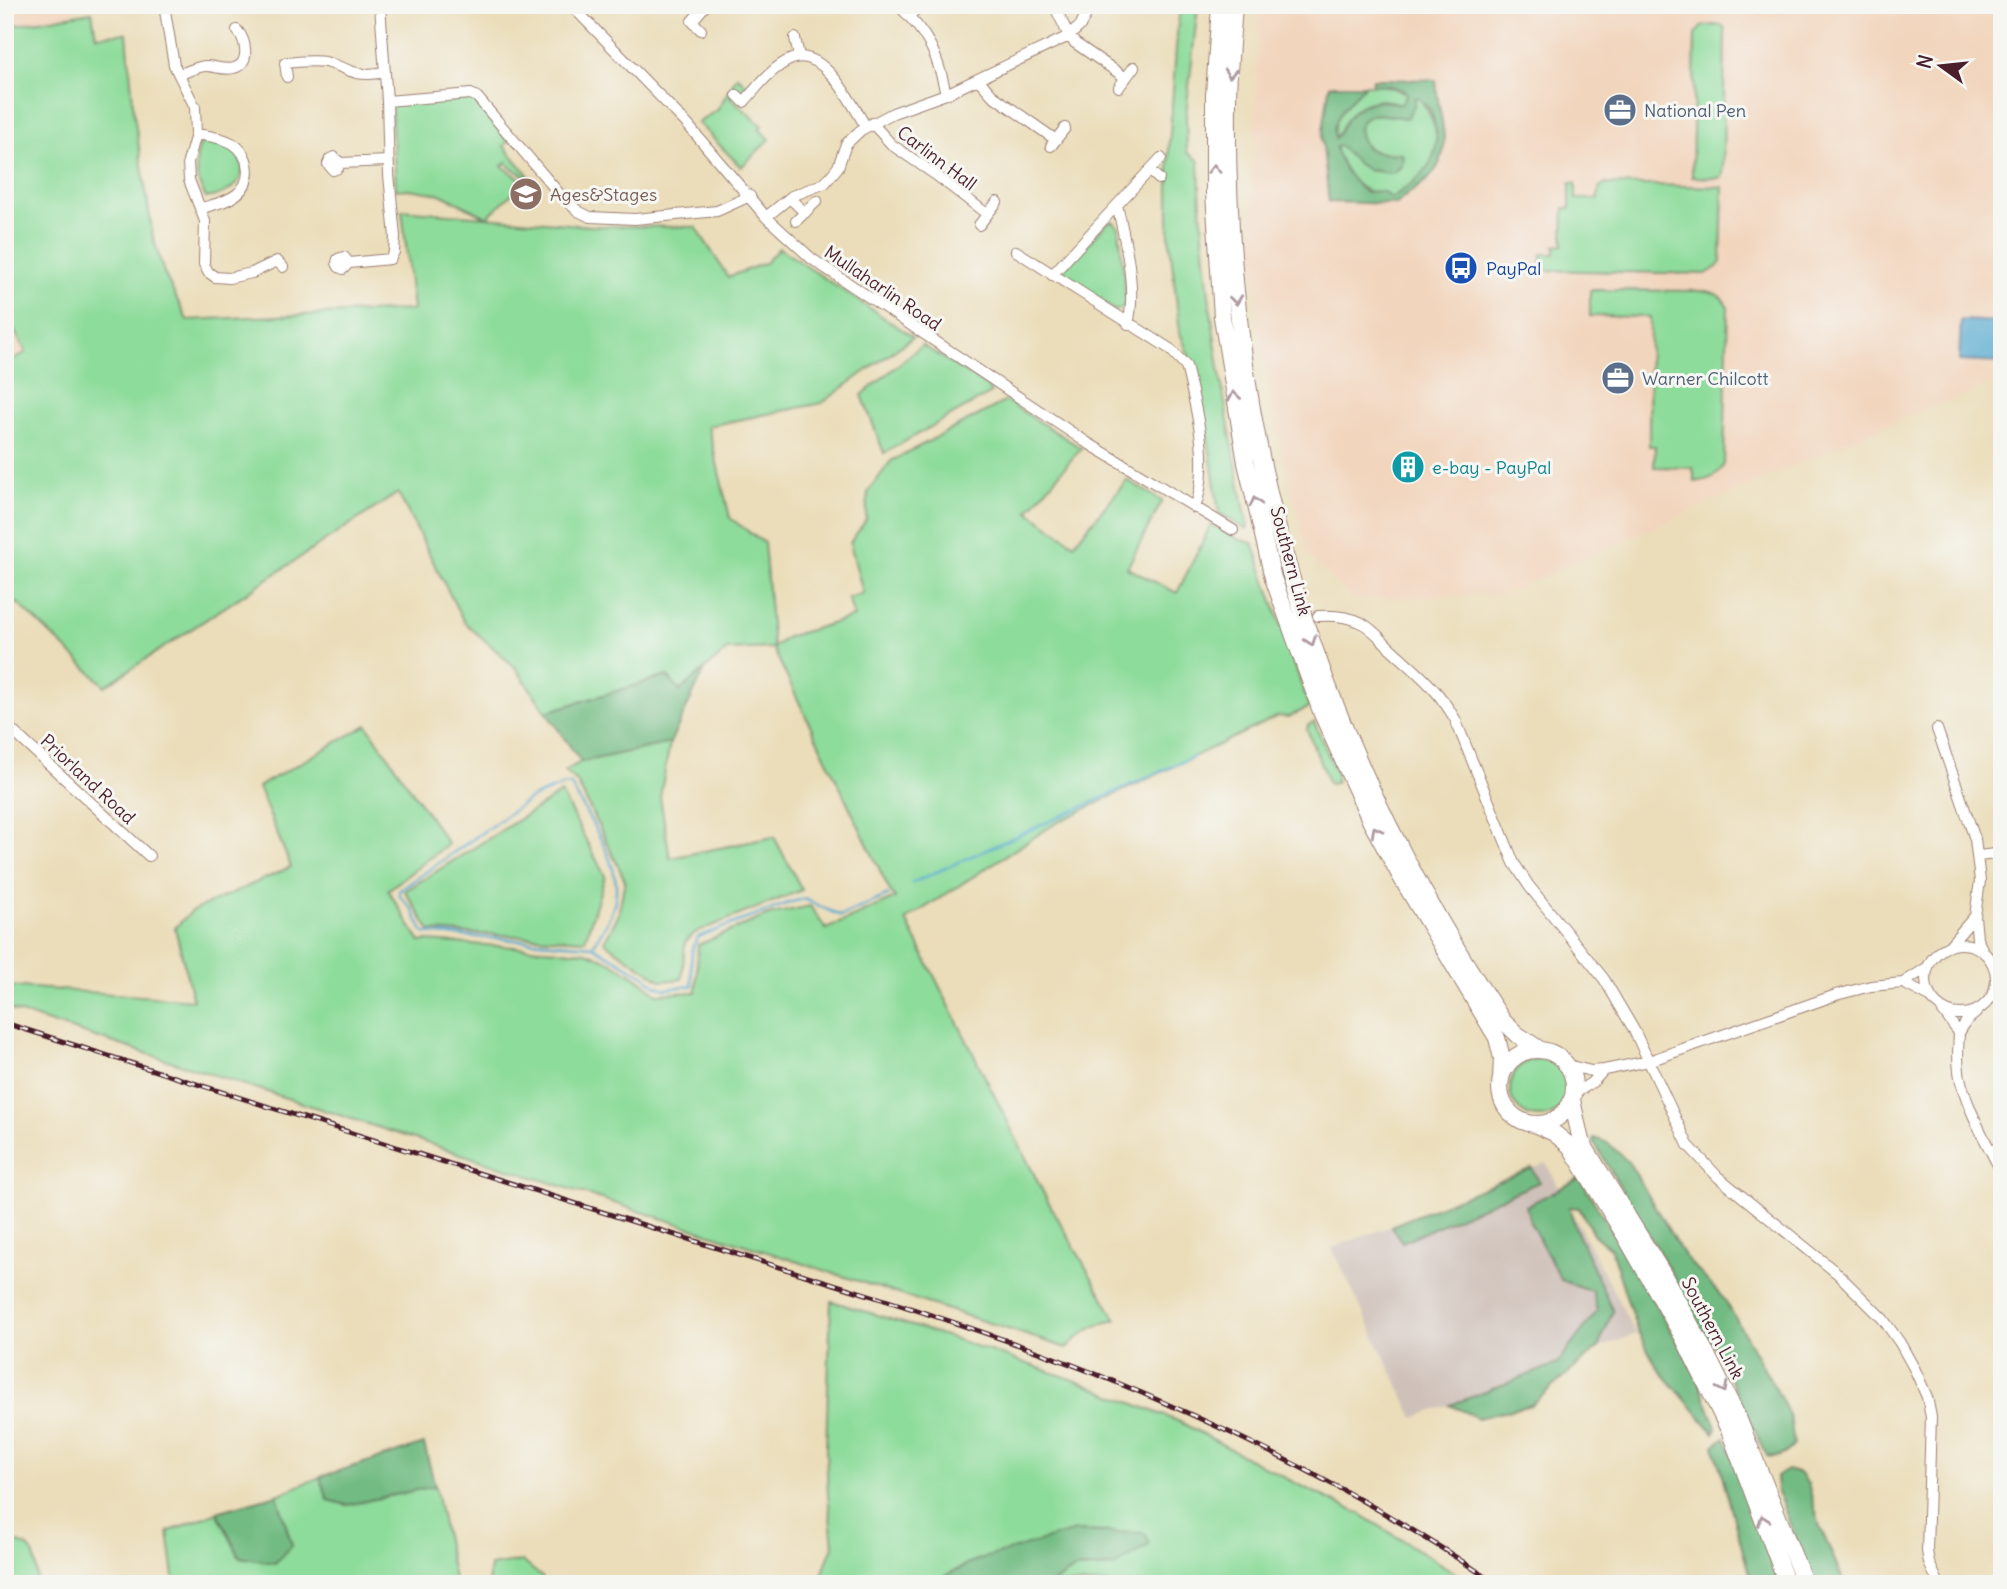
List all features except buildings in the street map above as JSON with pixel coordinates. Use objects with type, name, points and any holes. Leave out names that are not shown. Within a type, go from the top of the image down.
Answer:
[{"type":"main road","name":"Southern Link","points":[[1220,5],[1214,95],[1214,194],[1222,317],[1246,463],[1273,578],[1322,714],[1371,822],[1408,891],[1497,1038],[1502,1059],[1501,1080]]},
{"type":"main road","name":"Southern Link","points":[[1234,5],[1228,100],[1229,219],[1234,282],[1250,406],[1281,546],[1308,633],[1334,703],[1358,761],[1402,852],[1435,912],[1503,1021],[1539,1049]]},
{"type":"main road","points":[[1539,1049],[1555,1054],[1567,1065],[1574,1083],[1573,1097],[1564,1113],[1557,1118],[1534,1124],[1517,1118],[1507,1109],[1502,1098],[1501,1080],[1510,1061],[1528,1051],[1539,1049]]},
{"type":"main road","name":"Southern Link","points":[[1573,1097],[1581,1141],[1669,1284],[1706,1353],[1739,1420],[1805,1584]]},
{"type":"main road","name":"Southern Link","points":[[1534,1124],[1554,1133],[1570,1146],[1658,1292],[1729,1430],[1787,1584]]},
{"type":"street","points":[[164,5],[174,65],[195,107],[196,134],[188,162],[189,180],[202,208],[206,234],[204,264],[208,272],[215,277],[229,278],[244,276],[277,261],[283,267]]},
{"type":"street","points":[[349,263],[382,261],[390,259],[394,253],[380,5]]},
{"type":"street","name":"Mullaharlin Road","points":[[571,5],[687,124],[766,217],[813,259],[1086,442],[1233,530]]},
{"type":"street","points":[[701,30],[692,20],[706,5]]},
{"type":"street","points":[[898,5],[921,30],[937,57],[946,94]]},
{"type":"street","points":[[908,16],[922,5]]},
{"type":"street","points":[[1054,5],[1069,36],[1123,82],[1134,67]]},
{"type":"street","name":"Carlinn Hall","points":[[766,217],[790,198],[825,183],[838,167],[846,144],[869,125],[946,94],[1069,36],[1084,20],[1091,5]]},
{"type":"street","points":[[179,75],[204,66],[232,69],[238,66],[244,61],[245,55],[243,40],[237,30]]},
{"type":"street","points":[[737,95],[744,102],[780,66],[799,57],[795,38]]},
{"type":"street","name":"Carlinn Hall","points":[[799,57],[818,63],[836,79],[869,125],[891,145],[936,175],[987,215]]},
{"type":"street","points":[[287,77],[285,63],[300,62],[321,61],[359,75],[384,72]]},
{"type":"street","points":[[978,79],[992,95],[1053,143],[1065,128]]},
{"type":"street","points":[[387,101],[471,94],[477,97],[563,198],[578,212],[590,217],[635,219],[717,211],[750,196]]},
{"type":"street","points":[[196,134],[226,140],[235,145],[246,158],[248,166],[248,174],[239,193],[220,203],[202,208]]},
{"type":"street","points":[[1052,275],[1161,158]]},
{"type":"street","points":[[340,163],[388,161]]},
{"type":"street","points":[[1150,171],[1159,179]]},
{"type":"street","points":[[790,198],[805,213]]},
{"type":"street","points":[[796,221],[817,201]]},
{"type":"street","points":[[979,225],[997,202]]},
{"type":"street","points":[[1117,205],[1128,266],[1128,324]]},
{"type":"street","points":[[1016,251],[1170,349],[1186,366],[1199,425],[1203,479],[1195,508]]},
{"type":"street","points":[[1318,616],[1335,615],[1361,622],[1431,683],[1444,699],[1455,719],[1514,863],[1529,887],[1604,979],[1649,1061],[1688,1145],[1701,1161],[1853,1288],[1883,1319],[1910,1361],[1927,1396],[1931,1417],[1927,1551],[1929,1563],[1939,1584]]},
{"type":"street","name":"Priorland Road","points":[[5,724],[149,856]]},
{"type":"street","points":[[1937,729],[1969,816],[1979,856],[1980,890],[1975,916],[1977,939],[1994,967],[1996,977],[1992,996],[1959,1033],[1958,1060],[1961,1081],[1970,1108],[2002,1173]]},
{"type":"street","points":[[1979,856],[2002,853]]},
{"type":"street","points":[[1567,1065],[1588,1070],[1604,1070],[1649,1061],[1836,995],[1871,986],[1903,983],[1928,967],[1975,916]]},
{"type":"street","points":[[1950,946],[1969,945],[1985,954]]},
{"type":"street","points":[[1928,967],[1927,988],[1931,998]]},
{"type":"street","points":[[1903,983],[1931,998],[1959,1033]]},
{"type":"street","points":[[1939,1006],[1948,1012],[1960,1014],[1982,1008]]},
{"type":"street","points":[[1573,1097],[1604,1070]]},
{"type":"shaded area","points":[[5,5],[77,5],[71,14],[5,26]]},
{"type":"shaded area","points":[[1259,5],[2002,5],[2002,382],[1904,417],[1504,594],[1353,599],[1308,556],[1273,411],[1257,315],[1252,199]]},
{"type":"shaded area","points":[[5,314],[26,352],[5,363]]},
{"type":"shaded area","points":[[1546,1163],[1636,1334],[1414,1418],[1332,1248]]},
{"type":"green space","points":[[1182,5],[1198,5],[1186,114],[1187,152],[1199,161],[1209,299],[1248,527],[1246,529],[1219,513],[1205,418],[1193,366],[1180,333],[1169,235],[1169,148],[1178,21]]},
{"type":"green space","points":[[92,12],[96,36],[127,33],[134,115],[153,237],[164,273],[187,320],[413,310],[402,210],[591,226],[696,227],[728,277],[765,263],[779,248],[913,337],[822,403],[708,426],[730,518],[764,543],[773,648],[727,650],[680,691],[667,676],[546,712],[516,668],[464,622],[398,493],[105,686],[17,602],[5,613],[5,365],[26,352],[5,314],[5,27]]},
{"type":"green space","points":[[1721,25],[1725,28],[1723,176],[1692,177],[1695,35],[1702,26]]},
{"type":"green space","points":[[737,76],[748,86],[744,91],[739,87],[730,97],[762,126],[759,129],[770,139],[741,167],[698,123],[718,109]]},
{"type":"green space","points":[[1373,79],[1436,80],[1444,141],[1439,165],[1427,180],[1397,204],[1329,202],[1322,138],[1330,85],[1365,85],[1335,123],[1335,138],[1352,113],[1364,104],[1385,101],[1401,104],[1407,93],[1391,86],[1372,85]],"holes":[[[1415,98],[1419,98],[1428,108],[1435,124],[1437,139],[1432,160],[1419,177],[1391,198],[1382,191],[1365,192],[1347,172],[1335,147],[1340,146],[1357,163],[1370,171],[1389,173],[1397,170],[1402,165],[1403,155],[1369,149],[1364,145],[1359,128],[1367,117],[1373,115],[1407,118]]]},
{"type":"green space","points":[[1365,85],[1382,85],[1407,93],[1401,104],[1378,100],[1362,107],[1335,138],[1334,130],[1339,115]]},
{"type":"green space","points":[[464,97],[473,99],[509,141],[504,146],[529,176],[510,167],[507,162],[502,166],[521,179],[515,185],[518,188],[487,217],[440,194],[409,189],[396,190],[391,106]]},
{"type":"green space","points":[[1415,98],[1419,98],[1436,130],[1435,155],[1429,166],[1407,188],[1391,198],[1361,187],[1349,176],[1334,146],[1340,146],[1355,161],[1369,169],[1382,172],[1394,170],[1403,161],[1401,153],[1373,151],[1364,143],[1359,128],[1367,117],[1373,115],[1407,118]]},
{"type":"green space","points":[[201,142],[218,144],[231,150],[243,167],[241,177],[234,186],[223,193],[206,198],[196,170]]},
{"type":"green space","points":[[1570,183],[1576,183],[1576,199],[1598,199],[1599,189],[1605,184],[1723,187],[1721,262],[1706,274],[1541,270],[1542,254],[1555,254],[1555,246],[1563,245],[1564,208],[1570,208]]},
{"type":"green space","points":[[1108,222],[1114,222],[1119,228],[1126,300],[1123,308],[1115,311],[1063,277],[1062,271]]},
{"type":"green space","points":[[1590,290],[1705,291],[1716,294],[1726,303],[1724,464],[1716,475],[1695,482],[1693,468],[1654,467],[1655,446],[1649,446],[1650,317],[1590,316]]},
{"type":"green space","points":[[922,345],[988,387],[991,393],[884,453],[862,395]]},
{"type":"green space","points":[[1006,401],[1081,448],[1028,511],[1074,544],[1127,480],[1162,501],[1127,568],[1177,593],[1211,525],[1240,540],[1253,543],[1309,707],[1289,717],[1278,716],[1056,823],[906,920],[1045,1196],[1116,1320],[1089,1330],[1067,1348],[5,1008],[7,986],[193,1000],[175,928],[192,911],[291,867],[258,787],[367,725],[448,844],[388,890],[420,942],[586,952],[624,970],[657,994],[696,992],[698,945],[768,915],[810,906],[826,929],[895,898],[773,648],[787,637],[854,617],[848,598],[863,593],[850,543],[866,520],[868,492],[891,461]]},
{"type":"green space","points":[[705,669],[670,743],[581,762],[546,712],[667,676],[680,691]]},
{"type":"green space","points":[[1314,722],[1336,772],[1336,783],[1329,784],[1307,729]]},
{"type":"green space","points":[[670,743],[660,797],[670,858],[774,837],[802,890],[696,932],[685,942],[682,979],[662,981],[604,942],[618,916],[625,880],[577,782],[565,771],[581,762]]},
{"type":"green space","points":[[561,793],[605,876],[585,940],[430,931],[405,891]]},
{"type":"green space","points":[[1539,1059],[1550,1061],[1563,1072],[1568,1088],[1566,1099],[1555,1112],[1539,1117],[1528,1115],[1515,1104],[1510,1088],[1512,1077],[1523,1064]]},
{"type":"green space","points":[[1594,1138],[1608,1143],[1629,1163],[1684,1256],[1725,1300],[1790,1417],[1794,1445],[1785,1453],[1775,1457],[1767,1456],[1716,1349],[1701,1329],[1669,1269],[1593,1141]]},
{"type":"green space","points":[[1532,1168],[1539,1182],[1402,1242],[1391,1226]]},
{"type":"green space","points":[[1580,1178],[1693,1367],[1716,1428],[1714,1433],[1657,1367],[1637,1330],[1611,1249],[1594,1235],[1579,1208],[1569,1207],[1576,1230],[1613,1311],[1598,1348],[1531,1405],[1478,1418],[1450,1405],[1557,1364],[1597,1311],[1592,1291],[1561,1280],[1530,1222],[1526,1206]]},
{"type":"green space","points":[[831,1301],[955,1339],[1074,1380],[1180,1422],[1360,1514],[1455,1573],[1443,1584],[1051,1584],[1075,1569],[1114,1567],[977,1560],[933,1584],[818,1584],[833,1546],[826,1450]]},
{"type":"green space","points":[[1725,1437],[1782,1584],[1752,1584],[1714,1446]]},
{"type":"green space","points":[[424,1444],[435,1486],[347,1505],[328,1500],[320,1477]]},
{"type":"green space","points":[[1787,1470],[1800,1474],[1808,1484],[1820,1527],[1845,1584],[1813,1584],[1777,1490],[1776,1477]]},
{"type":"green space","points":[[320,1477],[328,1500],[347,1505],[435,1486],[455,1584],[175,1584],[168,1532],[217,1512],[240,1557],[292,1546],[277,1495]]},
{"type":"green space","points":[[277,1495],[292,1546],[275,1563],[240,1557],[217,1512]]},
{"type":"green space","points":[[1075,1531],[1145,1533],[1150,1544],[1114,1567],[1075,1569],[1051,1584],[933,1584],[977,1560]]},
{"type":"green space","points":[[5,1540],[24,1545],[33,1553],[37,1584],[5,1584]]},
{"type":"green space","points":[[522,1561],[542,1577],[545,1584],[488,1584],[490,1566]]},
{"type":"water","points":[[1961,320],[2002,322],[2002,363],[1959,361]]},
{"type":"waterway","points":[[912,883],[1193,757]]},
{"type":"waterway","points":[[593,946],[613,909],[616,885],[605,847],[571,785],[531,798],[399,891],[424,933],[593,946],[665,989],[692,986],[692,954],[698,937],[804,899],[841,916],[889,895]]},
{"type":"railway","points":[[5,1023],[883,1299],[1039,1352],[1144,1394],[1300,1467],[1400,1522],[1496,1584]]},
{"type":"place","name":"National Pen","points":[[1620,110]]},
{"type":"place","name":"Ages&Stages","points":[[526,194]]},
{"type":"place","name":"PayPal","points":[[1461,268]]},
{"type":"place","name":"Warner Chilcott","points":[[1618,378]]},
{"type":"place","name":"e-bay - PayPal","points":[[1408,467]]}]
